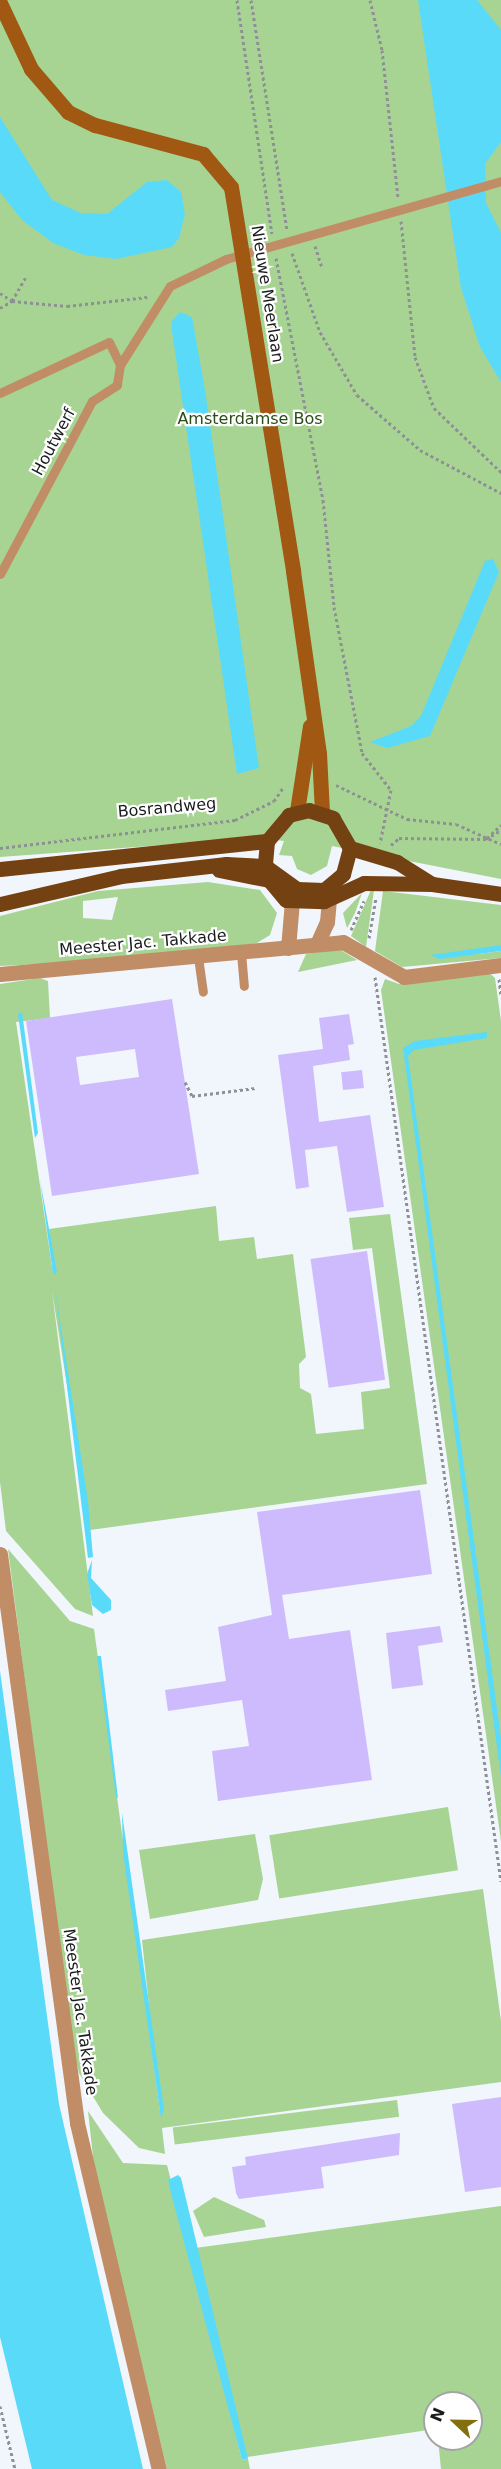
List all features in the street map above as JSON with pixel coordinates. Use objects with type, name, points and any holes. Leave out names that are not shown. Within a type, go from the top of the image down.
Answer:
[{"type":"main road","points":[[328,894],[343,874],[350,848],[342,827],[322,812],[297,811],[278,823],[267,841],[267,873],[292,902],[328,894],[347,889],[364,883],[432,884],[501,894]]},
{"type":"main road","points":[[0,869],[267,841]]},
{"type":"main road","points":[[350,848],[398,862],[432,884]]},
{"type":"main road","points":[[0,903],[121,876],[214,867],[267,873],[297,889],[328,894]]},
{"type":"street","name":"Nieuwe Meerlaan","points":[[0,3],[31,69],[68,112],[115,131],[185,147],[215,163],[231,187],[321,782],[322,812]]},
{"type":"street","name":"Nieuwe Meerlaan","points":[[297,811],[311,720]]},
{"type":"street","points":[[328,894],[327,922],[317,944],[343,942],[372,962],[404,977],[501,965]]},
{"type":"street","points":[[288,948],[292,902]]},
{"type":"street","name":"Meester Jac. Takkade","points":[[0,974],[317,944]]},
{"type":"street","name":"Meester Jac. Takkade","points":[[0,1554],[77,2123],[159,2469]]},
{"type":"lane","points":[[170,286],[243,255],[501,181]]},
{"type":"lane","name":"Houtwerf","points":[[0,574],[92,401],[117,385],[120,365],[170,286]]},
{"type":"lane","points":[[0,393],[109,342],[120,365]]},
{"type":"lane","points":[[241,953],[244,986]]},
{"type":"lane","points":[[198,957],[203,992]]},
{"type":"path","name":"Nieuwe Meerlaan","points":[[237,0],[274,246]]},
{"type":"path","points":[[251,0],[289,242],[320,332],[357,395],[420,450],[501,494]]},
{"type":"path","points":[[370,0],[382,50],[415,357],[434,408],[501,472]]},
{"type":"path","points":[[312,236],[322,268]]},
{"type":"path","name":"Nieuwe Meerlaan","points":[[278,270],[323,500],[334,607],[362,753],[391,790],[389,811]]},
{"type":"path","points":[[0,308],[12,301],[26,277]]},
{"type":"path","points":[[0,293],[12,301],[67,306],[144,299],[170,286]]},
{"type":"path","name":"Bosrandweg","points":[[0,848],[235,820],[274,801],[288,783],[301,782]]},
{"type":"path","points":[[321,782],[425,824],[456,824],[486,839],[501,843]]},
{"type":"path","points":[[486,839],[501,825]]},
{"type":"path","points":[[372,962],[501,1881]]},
{"type":"path","points":[[185,1082],[192,1096],[256,1088]]},
{"type":"path","points":[[0,2406],[15,2469]]},
{"type":"green space","name":"Amsterdamse Bos","points":[[0,0],[501,0],[501,879],[332,846],[327,866],[311,875],[297,869],[292,856],[279,855],[284,841],[260,838],[0,857]]},
{"type":"green space","points":[[208,882],[260,890],[277,913],[270,935],[257,943],[126,960],[0,966],[0,916],[98,891]],"holes":[[[118,897],[112,920],[83,918],[83,901]]]},
{"type":"green space","points":[[371,890],[374,890],[366,947],[351,936]]},
{"type":"green space","points":[[383,891],[501,905],[501,945],[478,954],[501,951],[501,958],[402,967],[375,951]]},
{"type":"green space","points":[[362,893],[355,913],[347,928],[343,913]]},
{"type":"green space","points":[[339,949],[357,960],[298,972],[306,954]]},
{"type":"green space","points":[[487,971],[495,978],[501,1021],[501,1841],[381,990],[385,979],[399,984]]},
{"type":"green space","points":[[40,978],[48,981],[50,1018],[16,1022],[53,1274],[49,1229],[216,1206],[219,1241],[254,1237],[257,1259],[293,1254],[306,1357],[299,1364],[300,1388],[311,1394],[316,1434],[364,1429],[361,1392],[390,1388],[372,1248],[353,1250],[349,1218],[390,1214],[427,1484],[90,1530],[52,1291],[93,1616],[75,1609],[6,1531],[0,1482],[0,984]]},
{"type":"green space","points":[[8,1549],[70,1621],[94,1629],[161,2118],[142,1940],[483,1889],[501,2021],[501,2082],[162,2128],[165,2154],[139,2148],[103,2113],[79,2073],[72,2046]]},
{"type":"green space","points":[[448,1807],[458,1870],[279,1899],[269,1835]]},
{"type":"green space","points":[[255,1834],[263,1879],[258,1900],[150,1919],[139,1850]]},
{"type":"green space","points":[[397,2100],[399,2117],[175,2144],[173,2128]]},
{"type":"green space","points":[[88,2111],[123,2163],[167,2165],[242,2460],[248,2459],[250,2469],[167,2469],[95,2175]]},
{"type":"green space","points":[[214,2197],[264,2220],[266,2227],[204,2237],[193,2211]]},
{"type":"green space","points":[[501,2206],[501,2469],[441,2469],[439,2451],[483,2451],[483,2391],[423,2391],[423,2431],[247,2457],[195,2248]]},
{"type":"water","points":[[418,0],[477,0],[501,30],[501,142],[485,164],[486,203],[501,233],[501,382],[480,347],[461,288]]},
{"type":"water","points":[[0,117],[52,200],[81,213],[107,214],[147,182],[167,180],[181,192],[185,214],[179,238],[172,247],[116,259],[84,255],[53,243],[22,220],[0,192]]},
{"type":"water","points":[[180,312],[192,317],[205,390],[259,768],[237,774],[172,331],[171,322]]},
{"type":"water","points":[[493,559],[499,572],[430,736],[387,748],[370,742],[411,726],[421,716],[485,561]]},
{"type":"water","points":[[501,945],[501,951],[440,959],[430,955]]},
{"type":"water","points":[[22,1012],[38,1133],[35,1138],[18,1014]]},
{"type":"water","points":[[487,1032],[487,1038],[414,1050],[408,1056],[501,1738],[501,1777],[403,1048],[415,1041]]},
{"type":"water","points":[[40,1180],[57,1272],[55,1274],[53,1274]]},
{"type":"water","points":[[55,1288],[88,1501],[93,1557],[88,1558]]},
{"type":"water","points":[[92,1560],[91,1578],[111,1600],[111,1610],[103,1614],[92,1605],[87,1574]]},
{"type":"water","points":[[97,1656],[101,1656],[118,1798],[116,1797]]},
{"type":"water","points":[[0,1671],[59,2104],[143,2469],[32,2469],[0,2337]]},
{"type":"water","points":[[122,1813],[164,2110],[161,2118],[123,1853]]},
{"type":"water","points":[[178,2175],[181,2178],[248,2459],[242,2460],[172,2197],[168,2180]]},
{"type":"building","points":[[172,999],[199,1174],[52,1196],[26,1021]],"holes":[[[135,1049],[139,1077],[80,1085],[76,1057]]]},
{"type":"building","points":[[349,1014],[354,1044],[348,1045],[350,1060],[313,1066],[319,1122],[370,1115],[384,1207],[347,1212],[337,1146],[305,1150],[309,1187],[296,1189],[278,1055],[323,1049],[319,1018]]},
{"type":"building","points":[[362,1070],[364,1088],[343,1090],[341,1072]]},
{"type":"building","points":[[367,1251],[385,1380],[329,1388],[311,1259]]},
{"type":"building","points":[[420,1490],[432,1574],[282,1595],[289,1639],[350,1630],[372,1780],[218,1801],[212,1751],[249,1746],[242,1700],[168,1711],[165,1690],[226,1681],[218,1627],[272,1615],[257,1512]]},
{"type":"building","points":[[440,1626],[443,1642],[418,1646],[423,1685],[392,1689],[386,1633]]},
{"type":"building","points":[[501,2097],[501,2187],[465,2192],[452,2104]]},
{"type":"building","points":[[400,2133],[399,2155],[321,2167],[324,2188],[239,2199],[236,2193],[232,2167],[246,2165],[245,2157]]}]
